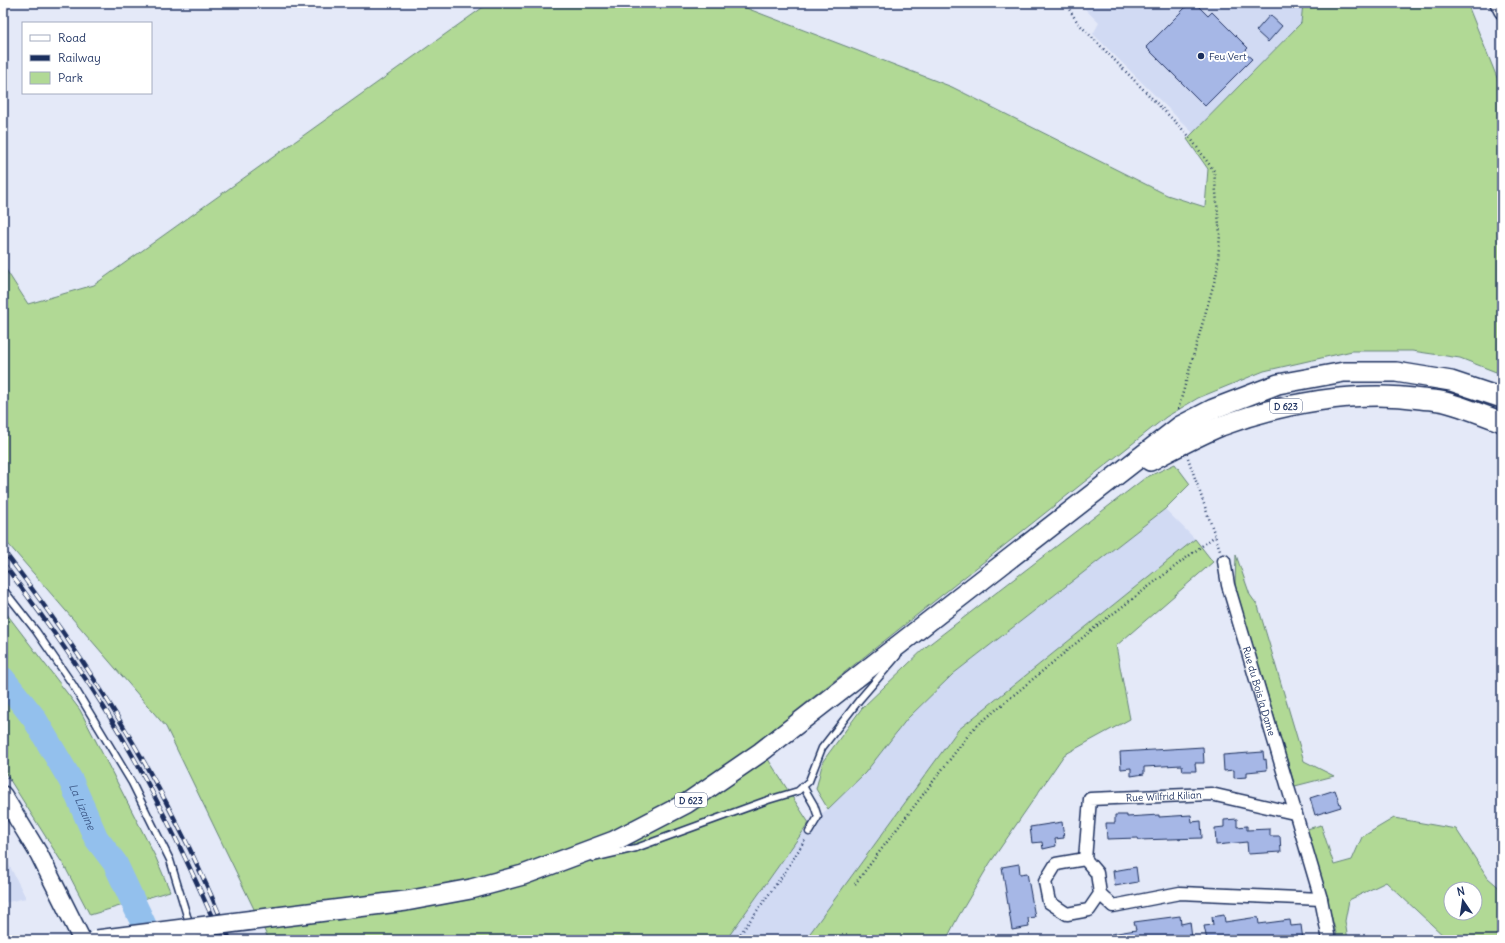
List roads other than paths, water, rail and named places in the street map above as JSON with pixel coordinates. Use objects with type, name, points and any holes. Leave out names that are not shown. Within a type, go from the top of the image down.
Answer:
[{"type":"main road","name":"D 623","points":[[97,940],[406,901],[471,889],[523,875],[614,841],[687,803],[761,752],[1087,499],[1140,466],[1182,435],[1213,409],[1278,384],[1344,372],[1396,372],[1451,381],[1502,398]]},
{"type":"main road","name":"D 623","points":[[1182,435],[1221,426],[1285,406],[1347,398],[1396,395],[1444,402],[1502,422]]},
{"type":"main road","points":[[3,796],[39,854],[82,940]]},
{"type":"street","points":[[1498,3],[1502,11]]},
{"type":"street","name":"Rue du Bois la Dame","points":[[1224,561],[1228,585],[1321,899],[1328,940]]},
{"type":"street","name":"Rue Wilfrid Kilian","points":[[1084,859],[1090,799],[1211,794],[1294,812]]},
{"type":"street","points":[[1100,894],[1089,910],[1067,914],[1049,902],[1045,882],[1056,864],[1084,859],[1097,873],[1100,894],[1113,906],[1180,893],[1321,899]]},
{"type":"lane","points":[[3,589],[36,631],[73,685],[132,783],[170,860],[196,940]]},
{"type":"lane","points":[[523,875],[636,848],[768,800],[798,791],[809,781],[822,748],[860,699],[920,630]]},
{"type":"lane","points":[[803,786],[814,805],[818,817],[809,832]]},
{"type":"waterway","name":"La Lizaine","points":[[3,679],[34,718],[71,781],[96,838],[115,863],[151,940]]},
{"type":"railway","points":[[3,550],[37,595],[69,642],[130,738],[184,837],[230,940]]},
{"type":"railway","points":[[3,563],[72,659],[120,734],[170,826],[222,940]]},
{"type":"place","name":"Feu Vert","points":[[1201,56]]}]
